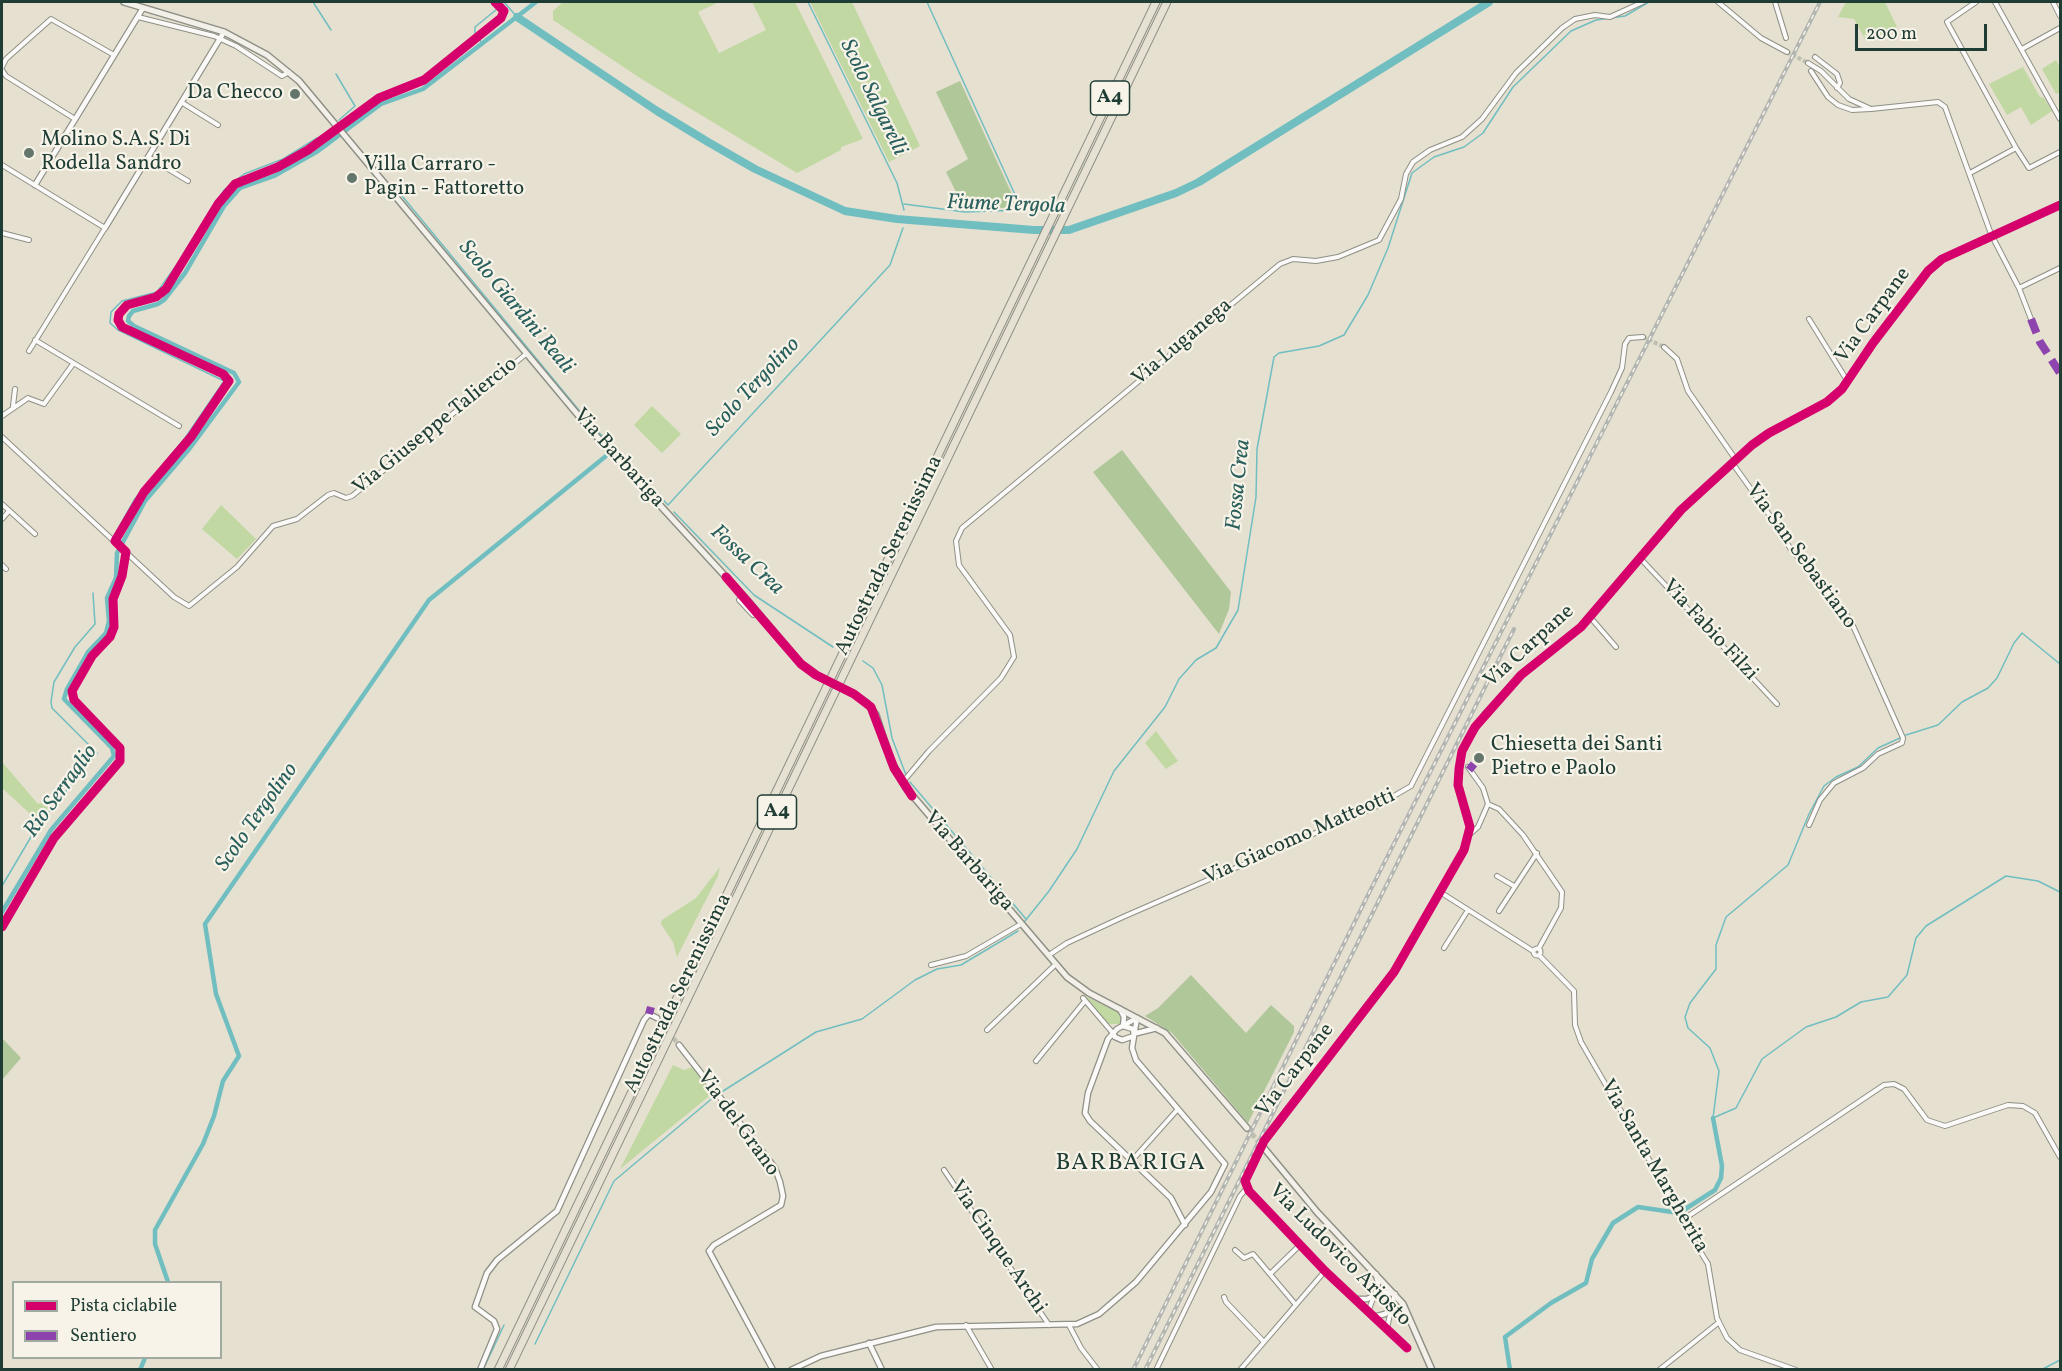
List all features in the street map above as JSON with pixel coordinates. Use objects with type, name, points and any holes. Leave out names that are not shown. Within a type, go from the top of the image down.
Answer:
[{"type":"highway","name":"Autostrada Serenissima","points":[[498,1370],[1156,2]]},
{"type":"highway","name":"Autostrada Serenissima","points":[[509,1370],[1167,2]]},
{"type":"main road","name":"Via Barbariga","points":[[124,2],[135,3],[143,8],[224,32],[254,47],[289,72],[340,128],[588,428],[742,595],[801,664],[816,675],[867,703],[876,716],[891,761],[902,783],[1056,964],[1077,986],[1157,1028],[1176,1043],[1247,1128]]},
{"type":"main road","name":"Via Ludovico Ariosto","points":[[1262,1147],[1317,1212],[1395,1294],[1406,1309],[1432,1370]]},
{"type":"street","name":"Via Luganega","points":[[902,783],[929,751],[1002,678],[1014,657],[1010,635],[959,565],[956,541],[962,528],[1280,264],[1293,259],[1316,261],[1338,257],[1379,240],[1401,199],[1406,174],[1413,162],[1430,150],[1462,137],[1482,119],[1516,73],[1562,28],[1575,19],[1595,15],[1610,17],[1642,2]]},
{"type":"street","points":[[1721,2],[1761,38],[1787,52]]},
{"type":"street","points":[[1775,2],[1786,38]]},
{"type":"street","points":[[1976,2],[1947,22],[2016,148],[2029,168],[2061,152]]},
{"type":"street","points":[[1995,2],[2061,119]]},
{"type":"street","points":[[2053,2],[2061,15]]},
{"type":"street","points":[[35,185],[143,8]]},
{"type":"street","name":"Via Barbariga","points":[[138,17],[220,39],[251,55],[282,76],[289,72]]},
{"type":"street","points":[[75,119],[6,76],[2,69],[6,59],[51,19],[114,55]]},
{"type":"street","points":[[2022,50],[2061,27]]},
{"type":"street","points":[[29,351],[224,32]]},
{"type":"street","points":[[1815,57],[1837,74],[1840,83],[1837,88]]},
{"type":"street","points":[[1808,63],[1821,71],[1856,104],[1871,109]]},
{"type":"street","points":[[1811,71],[1832,101],[1849,109],[1938,102],[1950,116],[1992,236],[2019,288],[2031,319]]},
{"type":"street","points":[[181,102],[218,125]]},
{"type":"street","points":[[1849,109],[1856,104]]},
{"type":"street","points":[[1856,104],[1856,110]]},
{"type":"street","points":[[1970,173],[2016,148]]},
{"type":"street","points":[[148,157],[188,181]]},
{"type":"street","points":[[2,165],[105,228]]},
{"type":"street","name":"Via Carpane","points":[[1156,1370],[1236,1204],[1247,1188],[1245,1178],[1262,1147],[1389,979],[1464,850],[1470,834],[1468,816],[1458,785],[1460,760],[1465,744],[1485,714],[1521,675],[1570,638],[1676,515],[1769,433],[1827,402],[1848,382],[1873,343],[1928,271],[1942,259],[2061,205]]},
{"type":"street","points":[[2,233],[29,240]]},
{"type":"street","points":[[2019,288],[2061,268]]},
{"type":"street","name":"Via Carpane","points":[[1809,319],[1848,382]]},
{"type":"street","name":"Via Giacomo Matteotti","points":[[1048,955],[1059,947],[1123,916],[1375,807],[1408,789],[1417,776],[1611,392],[1623,365],[1625,344],[1629,338],[1643,337]]},
{"type":"street","points":[[35,340],[179,426]]},
{"type":"street","points":[[1664,347],[1677,359],[1688,391],[1734,462]]},
{"type":"street","name":"Via Giuseppe Taliercio","points":[[2,438],[115,540],[174,597],[189,606],[237,567],[277,524],[297,519],[328,495],[334,493],[346,498],[352,496],[526,354]]},
{"type":"street","points":[[2,416],[30,398],[44,404],[73,364]]},
{"type":"street","points":[[13,407],[15,390]]},
{"type":"street","name":"Via San Sebastiano","points":[[1734,462],[1790,548],[1850,619],[1904,738],[1902,743],[1878,754],[1863,768],[1834,783],[1823,795],[1809,825]]},
{"type":"street","points":[[2,504],[35,534]]},
{"type":"street","points":[[2,519],[9,511]]},
{"type":"street","name":"Via Fabio Filzi","points":[[1640,558],[1778,704]]},
{"type":"street","points":[[2,564],[6,569]]},
{"type":"street","name":"Via Barbariga","points":[[742,595],[739,600],[753,615]]},
{"type":"street","points":[[1590,617],[1616,647]]},
{"type":"street","points":[[1468,767],[1483,788],[1488,804],[1499,809],[1537,853],[1563,896],[1560,912],[1539,948],[1539,955]]},
{"type":"street","name":"Via Carpane","points":[[1470,834],[1478,827],[1488,804]]},
{"type":"street","points":[[1499,912],[1537,853]]},
{"type":"street","points":[[1497,876],[1514,886]]},
{"type":"street","name":"Via Santa Margherita","points":[[1440,892],[1539,955],[1574,991],[1577,1034],[1680,1219],[1708,1264],[1718,1323]]},
{"type":"street","points":[[1444,948],[1468,910]]},
{"type":"street","points":[[931,965],[966,957],[1021,924]]},
{"type":"street","points":[[1533,951],[1539,948]]},
{"type":"street","points":[[987,1030],[1056,964]]},
{"type":"street","points":[[1036,1062],[1084,999],[1115,1037],[1122,1040],[1157,1028]]},
{"type":"street","points":[[1120,1009],[1124,1017],[1123,1026]]},
{"type":"street","points":[[480,1370],[497,1329],[494,1321],[475,1307],[487,1273],[496,1260],[557,1210],[644,1020],[649,1014],[657,1018]]},
{"type":"street","points":[[1137,1018],[1112,1032],[1105,1044],[1088,1093],[1085,1113],[1090,1121],[1171,1198],[1185,1224]]},
{"type":"street","points":[[791,1370],[821,1356],[923,1329],[965,1324],[1069,1325],[1089,1320],[1116,1301],[1211,1192],[1225,1164],[1136,1060],[1132,1048],[1137,1018]]},
{"type":"street","points":[[1123,1026],[1132,1029],[1136,1034]]},
{"type":"street","name":"Via del Grano","points":[[679,1044],[775,1168],[780,1182],[783,1196],[781,1204],[714,1245],[710,1251],[773,1370]]},
{"type":"street","points":[[1680,1219],[1884,1084],[1894,1084],[1904,1089],[1924,1117],[1938,1125],[1956,1125],[2007,1105],[2024,1106],[2035,1113],[2061,1157]]},
{"type":"street","points":[[1136,1156],[1178,1109]]},
{"type":"street","name":"Via Cinque Archi","points":[[944,1170],[1049,1325]]},
{"type":"street","name":"Via Ludovico Ariosto","points":[[1247,1188],[1325,1271],[1407,1348]]},
{"type":"street","points":[[1270,1274],[1300,1245]]},
{"type":"street","points":[[1236,1250],[1244,1258],[1253,1254],[1296,1305]]},
{"type":"street","points":[[1240,1370],[1325,1271]]},
{"type":"street","name":"Via Ludovico Ariosto","points":[[1368,1312],[1378,1283],[1376,1274]]},
{"type":"street","name":"Via Ludovico Ariosto","points":[[1354,1299],[1361,1300],[1383,1292],[1395,1294],[1387,1329]]},
{"type":"street","points":[[1224,1298],[1264,1342]]},
{"type":"street","points":[[1391,1309],[1397,1306],[1406,1309]]},
{"type":"street","name":"Via Ludovico Ariosto","points":[[1373,1317],[1385,1314],[1391,1309]]},
{"type":"street","points":[[1659,1370],[1718,1323],[1727,1338],[1740,1350],[1796,1370]]},
{"type":"street","points":[[965,1324],[992,1370]]},
{"type":"street","points":[[1069,1325],[1081,1348],[1098,1370]]},
{"type":"street","points":[[869,1343],[882,1370]]},
{"type":"green space","points":[[563,2],[719,2],[698,12],[719,53],[766,30],[752,2],[795,2],[863,139],[841,147],[841,150],[797,173],[643,80],[553,20],[553,11]]},
{"type":"green space","points":[[810,2],[852,2],[920,146],[889,162]]},
{"type":"green space","points":[[1846,2],[1885,2],[1897,27],[1866,41],[1854,19],[1838,17]]},
{"type":"green space","points":[[2056,60],[2060,68],[2060,92],[2056,94],[2042,69]]},
{"type":"green space","points":[[2023,67],[2040,97],[2044,98],[2052,111],[2031,125],[2021,107],[2007,115],[1989,84]]},
{"type":"green space","points":[[960,81],[1016,203],[1012,208],[964,208],[946,172],[968,159],[936,92]]},
{"type":"green space","points":[[652,406],[681,434],[662,453],[634,425]]},
{"type":"green space","points":[[1122,450],[1231,592],[1229,609],[1219,634],[1093,472]]},
{"type":"green space","points":[[221,505],[256,539],[237,559],[202,529]]},
{"type":"green space","points":[[1156,731],[1178,761],[1166,769],[1145,743]]},
{"type":"green space","points":[[2,762],[38,804],[56,799],[38,821],[2,788]]},
{"type":"green space","points":[[720,867],[718,876],[677,957],[673,942],[661,924],[662,920],[696,898]]},
{"type":"green space","points":[[1191,975],[1246,1033],[1271,1005],[1294,1026],[1294,1032],[1248,1123],[1172,1033],[1145,1016],[1158,1008]]},
{"type":"green space","points":[[1085,996],[1120,1013],[1122,1019],[1120,1024],[1108,1024]]},
{"type":"green space","points":[[2,1038],[21,1058],[2,1080]]},
{"type":"green space","points":[[673,1065],[684,1070],[693,1067],[713,1093],[620,1169]]},
{"type":"waterway","name":"Scolo Giardini Reali","points":[[313,2],[331,30]]},
{"type":"waterway","points":[[504,2],[517,17]]},
{"type":"waterway","name":"Rio Serraglio","points":[[2,912],[51,830],[114,756],[112,748],[64,699],[67,689],[88,652],[106,633],[109,621],[107,598],[116,578],[117,553],[145,501],[190,448],[239,382],[234,373],[134,326],[128,321],[129,316],[133,311],[164,300],[185,273],[224,206],[240,188],[274,176],[318,151],[381,104],[423,89],[536,2]]},
{"type":"waterway","name":"Scolo Salgarelli","points":[[808,2],[897,183],[904,210]]},
{"type":"waterway","points":[[904,204],[965,212],[1022,210],[927,2]]},
{"type":"waterway","name":"Fiume Tergola","points":[[517,17],[657,111],[708,142],[755,169],[845,211],[897,219],[1034,230],[1069,230],[1176,193],[1199,182],[1489,2]]},
{"type":"waterway","name":"Fossa Crea","points":[[1025,921],[1049,891],[1077,849],[1114,771],[1165,707],[1179,679],[1196,660],[1216,648],[1238,610],[1256,497],[1257,449],[1274,357],[1279,353],[1319,346],[1344,335],[1368,295],[1388,248],[1412,173],[1434,157],[1464,147],[1483,133],[1513,87],[1571,31],[1596,20],[1625,16],[1649,2]]},
{"type":"waterway","points":[[475,33],[475,27],[497,9]]},
{"type":"waterway","name":"Rio Serraglio","points":[[479,38],[482,44]]},
{"type":"waterway","name":"Scolo Giardini Reali","points":[[336,74],[355,106],[339,120]]},
{"type":"waterway","points":[[115,534],[134,500],[185,438],[224,381],[118,330],[110,323],[111,312],[122,301],[157,292],[192,244],[224,190],[244,174],[283,159],[317,138]]},
{"type":"waterway","name":"Scolo Tergolino","points":[[393,185],[587,420],[668,505],[890,265],[903,228]]},
{"type":"waterway","name":"Scolo Tergolino","points":[[168,1281],[155,1244],[155,1230],[203,1144],[214,1116],[223,1081],[239,1056],[216,994],[205,924],[429,600],[606,456]]},
{"type":"waterway","name":"Fossa Crea","points":[[674,512],[754,595],[833,647]]},
{"type":"waterway","points":[[2,886],[38,825],[97,753],[52,708],[51,702],[54,682],[75,647],[95,624],[93,593]]},
{"type":"waterway","points":[[1906,735],[1938,725],[1962,702],[1988,688],[1997,678],[2014,643],[2022,633],[2060,664]]},
{"type":"waterway","name":"Fossa Crea","points":[[863,661],[873,668],[882,685],[892,738],[906,775]]},
{"type":"waterway","points":[[1900,738],[1878,748],[1858,767],[1836,777],[1824,786],[1809,814],[1788,865],[1726,917],[1716,945],[1716,969],[1690,1003],[1685,1017],[1688,1028],[1710,1048],[1719,1071],[1713,1118],[1736,1108],[1762,1059],[1806,1027],[1836,1017],[1861,1002],[1888,997],[1907,975],[1916,938],[1926,926],[2006,876],[2038,881],[2060,892]]},
{"type":"waterway","name":"Fossa Crea","points":[[910,782],[1026,919]]},
{"type":"waterway","points":[[720,1093],[816,1032],[862,1019],[915,980],[937,969],[961,965],[1018,931]]},
{"type":"waterway","points":[[535,1344],[614,1181],[715,1096]]},
{"type":"waterway","points":[[1510,1370],[1505,1337],[1551,1303],[1586,1283],[1592,1259],[1613,1223],[1638,1207],[1679,1213],[1715,1190],[1721,1178],[1722,1166],[1713,1118]]},
{"type":"waterway","points":[[483,1370],[504,1325]]},
{"type":"waterway","name":"Scolo Tergolino","points":[[140,1370],[145,1359]]},
{"type":"waterway","points":[[2041,1370],[2060,1360]]},
{"type":"tunnel","points":[[1787,52],[1808,63]]},
{"type":"tunnel","points":[[1643,337],[1664,347]]},
{"type":"tunnel","points":[[657,1018],[679,1045]]},
{"type":"tunnel","points":[[1247,1128],[1263,1147]]},
{"type":"railway","points":[[1133,1370],[1371,889],[1820,2]]},
{"type":"railway","points":[[1145,1370],[1514,629]]},
{"type":"marked path","points":[[2031,319],[2040,342],[2060,373]]},
{"type":"marked path","points":[[1469,770],[1474,764]]},
{"type":"marked path","points":[[649,1014],[651,1007]]},
{"type":"cycle path","points":[[2,927],[54,838],[120,761],[120,748],[74,700],[72,691],[92,656],[110,637],[114,627],[113,599],[122,576],[126,552],[115,541],[144,492],[191,437],[229,381],[223,374],[122,327],[118,320],[119,314],[127,305],[156,297],[166,289],[218,204],[235,184],[278,167],[308,150],[379,98],[424,80],[501,18],[504,11],[495,2]]},
{"type":"cycle path","points":[[1407,1348],[1325,1271],[1249,1191],[1245,1181],[1264,1141],[1394,972],[1464,850],[1470,827],[1458,785],[1459,769],[1462,751],[1475,727],[1521,675],[1581,627],[1681,510],[1752,445],[1769,433],[1827,402],[1842,389],[1873,343],[1928,271],[1942,259],[2060,205]]},
{"type":"cycle path","points":[[726,577],[801,664],[816,675],[854,694],[871,707],[894,768],[912,796]]},
{"type":"place","name":"Da Checco","points":[[295,94]]},
{"type":"place","name":"Molino S.A.S. Di Rodella Sandro","points":[[29,153]]},
{"type":"place","name":"Villa Carraro - Pagin - Fattoretto","points":[[352,178]]},
{"type":"place","name":"Chiesetta dei Santi Pietro e Paolo","points":[[1479,758]]},
{"type":"district","name":"BARBARIGA","points":[[1131,1165]]}]
